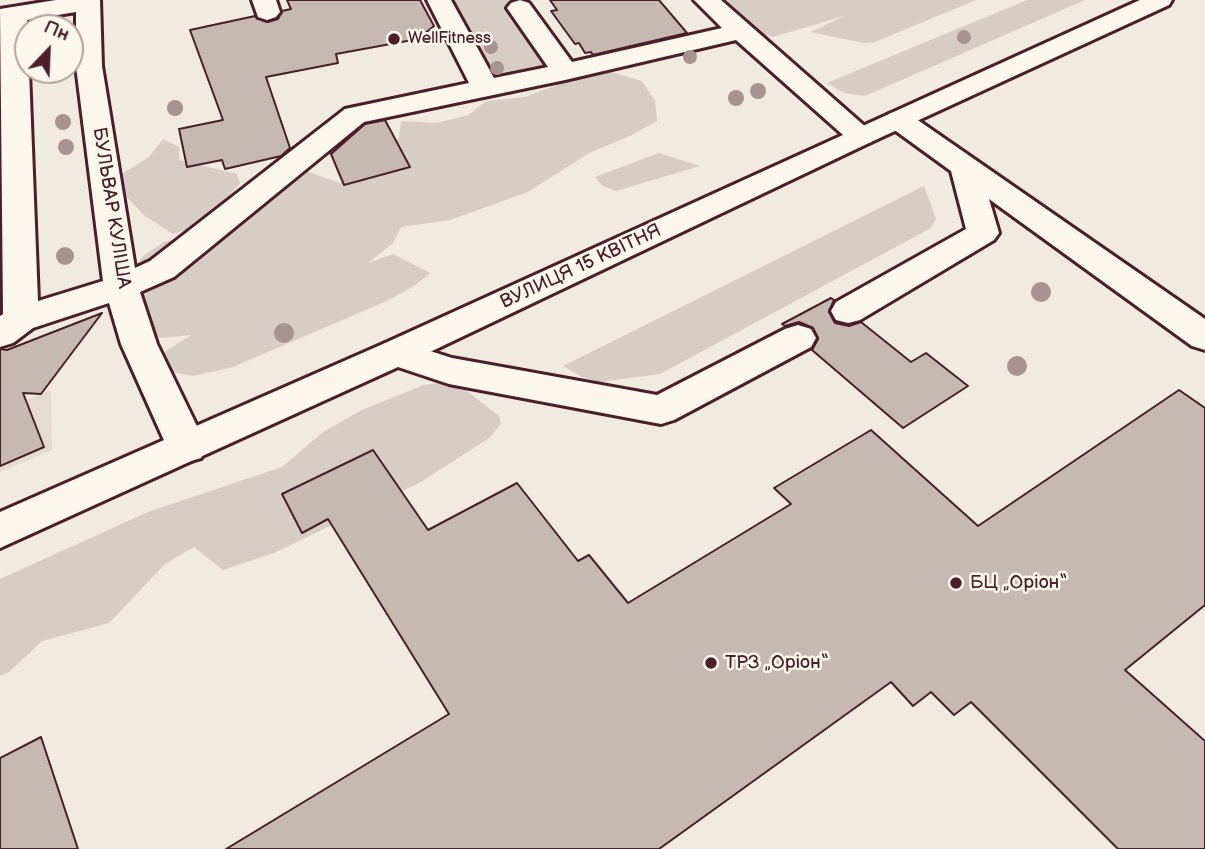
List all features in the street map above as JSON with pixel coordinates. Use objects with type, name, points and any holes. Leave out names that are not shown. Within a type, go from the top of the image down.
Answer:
[{"type":"main road","points":[[439,0],[485,88]]},
{"type":"main road","points":[[706,0],[861,136]]},
{"type":"main road","points":[[88,1],[7,16],[10,327],[121,287],[162,269],[355,115],[565,72],[741,31]]},
{"type":"main road","name":"БУЛЬВАР КУЛІША","points":[[88,1],[89,66],[121,287],[139,344],[187,447]]},
{"type":"main road","name":"ВУЛИЦЯ 15 КВІТНЯ","points":[[0,531],[396,353],[1150,2]]},
{"type":"main road","points":[[520,8],[565,72]]},
{"type":"main road","points":[[899,120],[1205,337]]},
{"type":"main road","points":[[848,311],[983,233],[965,167]]},
{"type":"main road","points":[[396,353],[449,371],[511,380],[661,410],[798,338]]},
{"type":"shaded area","points":[[454,0],[508,0],[550,65],[490,76]]},
{"type":"shaded area","points":[[724,0],[976,0],[875,42],[864,43],[811,32],[844,16],[773,37],[724,25],[719,9]]},
{"type":"shaded area","points":[[1027,0],[1085,0],[865,96],[844,93],[827,83]]},
{"type":"shaded area","points":[[611,72],[642,81],[655,101],[657,121],[589,153],[528,192],[450,220],[401,227],[393,243],[368,263],[393,254],[430,273],[414,286],[387,301],[233,367],[193,376],[150,368],[163,353],[191,335],[162,338],[131,332],[123,293],[143,256],[164,242],[191,236],[303,170],[340,183],[371,179],[387,162],[399,137],[401,121],[437,123],[469,115],[486,101],[525,97],[581,76]]},
{"type":"shaded area","points":[[163,139],[179,147],[179,160],[237,174],[240,184],[199,225],[173,234],[145,216],[122,192],[120,175],[149,157]]},
{"type":"shaded area","points":[[659,153],[700,166],[616,191],[603,186],[595,177]]},
{"type":"shaded area","points":[[924,186],[936,219],[931,228],[660,374],[600,382],[582,377],[563,366]]},
{"type":"shaded area","points":[[445,382],[463,388],[499,416],[501,424],[489,438],[421,482],[274,553],[223,570],[194,547],[165,564],[109,623],[42,641],[9,672],[0,676],[0,579],[148,512],[282,467],[323,432],[362,410],[424,385]]},
{"type":"shaded area","points":[[51,390],[52,450],[0,472],[0,410]]},
{"type":"building","points":[[287,0],[420,0],[434,26],[418,39],[336,54],[338,63],[266,77],[290,148],[281,156],[225,169],[222,160],[187,167],[179,129],[223,120],[190,30],[255,16],[268,22],[278,19],[282,11],[291,9]]},
{"type":"building","points":[[550,0],[659,0],[687,33],[593,55],[591,52],[585,53],[579,43],[575,44],[551,11],[557,10]]},
{"type":"building","points":[[385,120],[410,167],[344,185],[331,154],[365,124]]},
{"type":"building","points":[[831,298],[834,300],[829,312],[835,323],[849,326],[861,322],[911,362],[926,353],[968,386],[903,428],[812,350],[818,339],[813,328],[799,322],[785,326],[782,324]]},
{"type":"building","points":[[102,313],[41,394],[23,393],[44,447],[0,466],[0,349],[7,350]]},
{"type":"building","points":[[1179,390],[1205,408],[1205,605],[1125,670],[1205,741],[1205,849],[1118,849],[971,702],[954,715],[931,692],[913,706],[891,682],[659,849],[226,849],[449,714],[328,519],[302,533],[282,494],[373,450],[428,530],[517,483],[578,561],[589,555],[628,603],[791,504],[774,488],[871,430],[978,526]]},
{"type":"building","points":[[41,737],[78,849],[0,849],[0,758]]},
{"type":"place","name":"WellFitness","points":[[394,39]]},
{"type":"place","name":"БЦ „Оріон“","points":[[956,583]]},
{"type":"place","name":"ТРЗ „Оріон“","points":[[711,663]]}]
